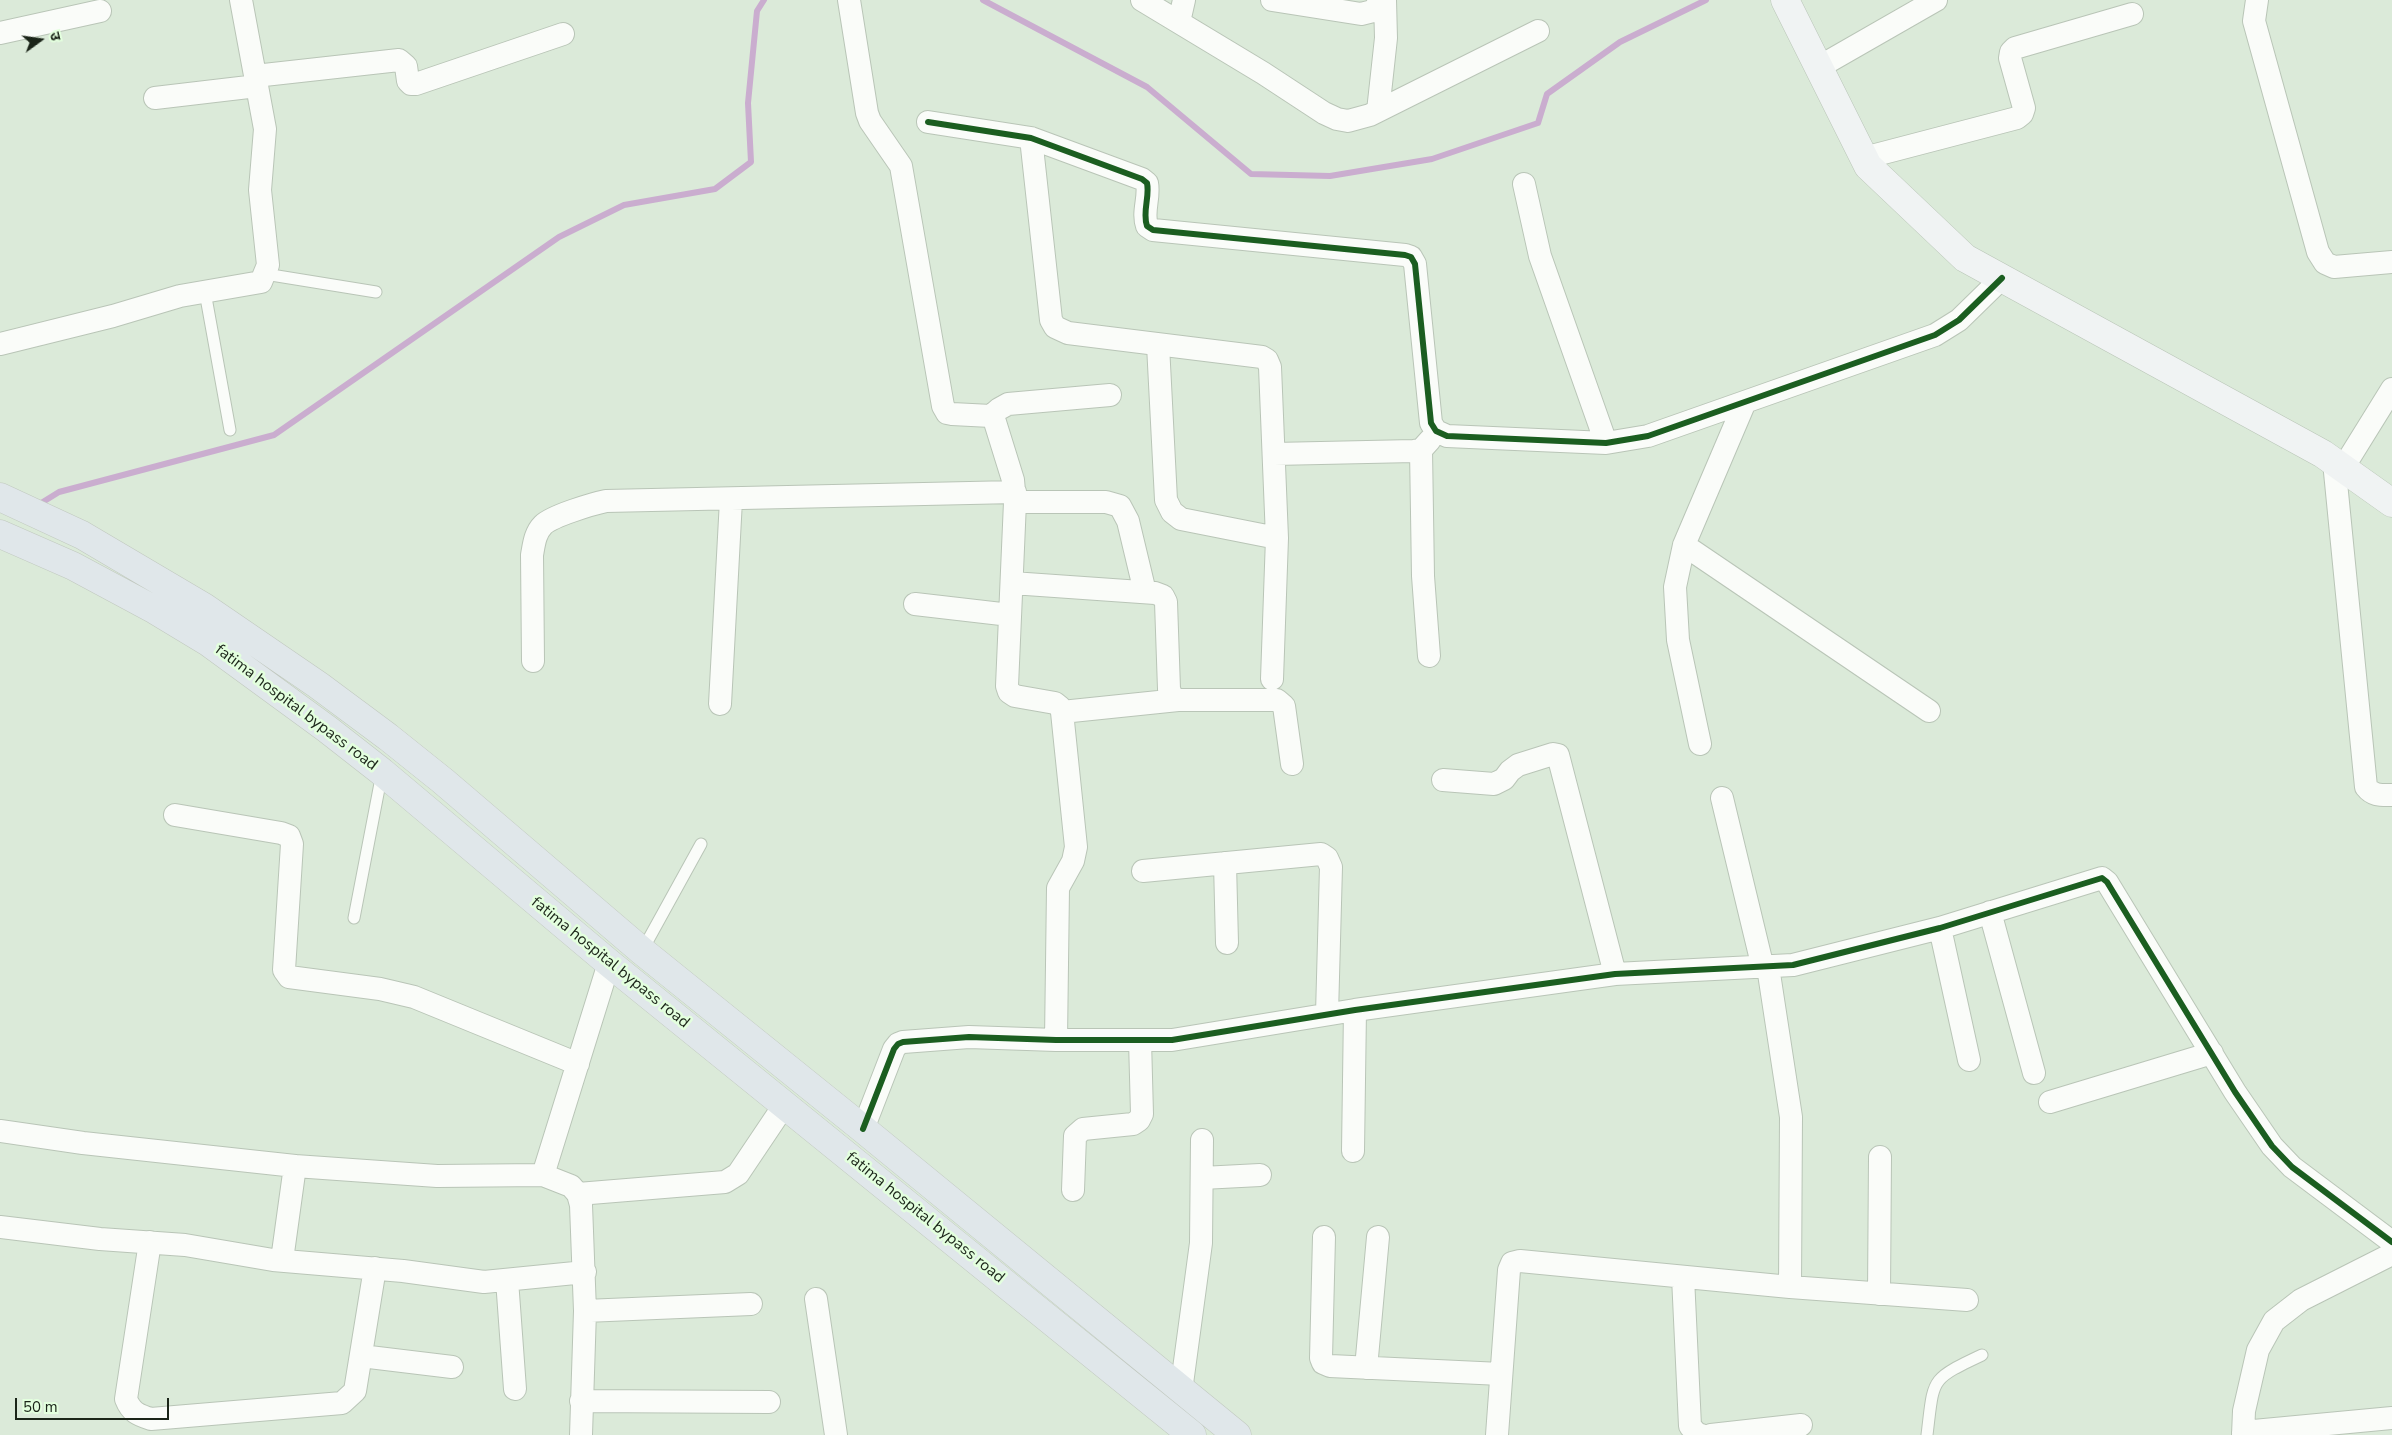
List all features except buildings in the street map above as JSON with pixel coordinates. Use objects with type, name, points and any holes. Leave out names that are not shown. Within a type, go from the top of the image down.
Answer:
[{"type":"highway","name":"fatima hospital bypass road","points":[[0,497],[82,535],[204,607],[318,685],[443,781],[642,951],[919,1174],[1181,1391],[1237,1435]]},
{"type":"highway","name":"fatima hospital bypass road","points":[[0,534],[72,566],[155,610],[208,642],[382,772],[609,963],[1192,1435]]},
{"type":"highway","points":[[900,1197],[919,1174]]},
{"type":"main road","points":[[1785,0],[1868,166],[1965,258],[2339,465],[2392,503]]},
{"type":"street","points":[[0,344],[94,321],[180,296],[261,282],[268,265],[260,190],[265,129],[241,0]]},
{"type":"street","points":[[850,0],[867,113],[870,121],[900,166],[943,406],[947,413],[991,416],[1008,404],[1110,395]]},
{"type":"street","points":[[1142,0],[1330,116],[1348,121],[1360,119],[1378,111],[1538,31]]},
{"type":"street","points":[[1179,22],[1184,0]]},
{"type":"street","points":[[1272,0],[1361,14],[1373,11],[1383,0]]},
{"type":"street","points":[[1378,111],[1386,38],[1383,0]]},
{"type":"street","points":[[1814,56],[1936,0]]},
{"type":"street","points":[[2257,0],[2254,21],[2318,252],[2325,263],[2334,267],[2392,262]]},
{"type":"street","points":[[0,33],[100,11]]},
{"type":"street","points":[[1864,158],[2017,118],[2022,114],[2024,108],[2010,58],[2011,52],[2016,48],[2132,14]]},
{"type":"street","points":[[155,98],[399,60],[406,66],[408,81],[411,84],[416,84],[563,34]]},
{"type":"street","points":[[928,122],[1031,138],[1142,179],[1147,183],[1148,190],[1145,219],[1147,226],[1153,230],[1405,254],[1412,257],[1416,264],[1430,423],[1436,431],[1447,436],[1606,443],[1648,436],[1935,335],[1959,320],[2002,278]]},
{"type":"street","points":[[1031,138],[1051,320],[1055,327],[1068,334],[1262,357],[1268,360],[1270,367],[1277,538],[1272,679]]},
{"type":"street","points":[[1524,184],[1540,256],[1606,443]]},
{"type":"street","points":[[1158,346],[1166,500],[1172,512],[1181,519],[1277,538]]},
{"type":"street","points":[[2392,389],[2339,465],[2366,787],[2370,792],[2377,795],[2392,794]]},
{"type":"street","points":[[1700,744],[1678,640],[1675,587],[1684,545],[1745,402]]},
{"type":"street","points":[[991,416],[995,422],[1015,497],[1007,686],[1009,692],[1015,696],[1054,703],[1060,707],[1062,712],[1076,854],[1058,888],[1056,1040]]},
{"type":"street","points":[[1429,656],[1423,576],[1421,450],[1436,431]]},
{"type":"street","points":[[1274,454],[1421,450]]},
{"type":"street","points":[[533,661],[532,555],[534,540],[544,523],[584,506],[606,501],[1015,497],[1106,502],[1120,506],[1128,521],[1145,592]]},
{"type":"street","points":[[720,704],[732,500]]},
{"type":"street","points":[[1684,545],[1930,711]]},
{"type":"street","points":[[1012,583],[1145,592],[1163,596],[1166,602],[1169,689],[1172,697],[1178,700]]},
{"type":"street","points":[[915,604],[1010,615]]},
{"type":"street","points":[[1062,712],[1178,700],[1277,700],[1282,702],[1284,706],[1292,764]]},
{"type":"street","points":[[1443,780],[1494,784],[1504,779],[1513,767],[1558,754],[1615,974]]},
{"type":"street","points":[[1722,798],[1765,967],[1791,1117],[1790,1287]]},
{"type":"street","points":[[175,815],[281,833],[289,836],[292,844],[284,970],[289,977],[380,989],[414,997],[578,1064]]},
{"type":"street","points":[[1143,871],[1321,854],[1328,858],[1331,867],[1327,1014]]},
{"type":"street","points":[[1225,863],[1227,944]]},
{"type":"street","points":[[863,1129],[898,1044],[969,1036],[1056,1040],[1187,1038],[1327,1014],[1615,974],[1765,967],[1805,963],[1940,928],[2102,878],[2107,882],[2235,1092],[2282,1158],[2392,1242]]},
{"type":"street","points":[[1990,912],[2034,1073]]},
{"type":"street","points":[[1940,928],[1969,1060]]},
{"type":"street","points":[[543,1176],[609,963]]},
{"type":"street","points":[[1354,1010],[1354,1151]]},
{"type":"street","points":[[1073,1190],[1075,1136],[1083,1129],[1133,1124],[1139,1120],[1142,1114],[1140,1040]]},
{"type":"street","points":[[2050,1102],[2212,1053]]},
{"type":"street","points":[[578,1194],[725,1182],[732,1179],[738,1174],[785,1104]]},
{"type":"street","points":[[0,1131],[82,1143],[296,1166],[437,1176],[543,1176],[571,1186],[578,1194],[581,1205],[585,1272],[581,1435]]},
{"type":"street","points":[[1181,1391],[1201,1243],[1202,1140]]},
{"type":"street","points":[[1879,1294],[1880,1157]]},
{"type":"street","points":[[282,1260],[296,1166]]},
{"type":"street","points":[[1202,1178],[1260,1175]]},
{"type":"street","points":[[0,1226],[185,1245],[282,1260],[375,1268],[484,1282],[585,1272]]},
{"type":"street","points":[[1324,1237],[1321,1358],[1324,1363],[1330,1366],[1501,1374]]},
{"type":"street","points":[[1366,1368],[1378,1237]]},
{"type":"street","points":[[150,1242],[126,1399],[130,1410],[140,1416],[151,1419],[342,1403],[355,1391],[375,1268]]},
{"type":"street","points":[[2388,1424],[2243,1433],[2244,1410],[2258,1350],[2274,1321],[2301,1300],[2392,1254]]},
{"type":"street","points":[[1497,1435],[1508,1270],[1512,1263],[1520,1261],[1790,1287],[1967,1300]]},
{"type":"street","points":[[1683,1277],[1690,1426],[1697,1434],[1701,1435]]},
{"type":"street","points":[[507,1280],[515,1389]]},
{"type":"street","points":[[816,1299],[836,1435]]},
{"type":"street","points":[[585,1311],[751,1304]]},
{"type":"street","points":[[361,1356],[452,1367]]},
{"type":"street","points":[[581,1401],[769,1402]]},
{"type":"street","points":[[1711,1435],[1801,1425]]},
{"type":"lane","points":[[265,274],[376,292]]},
{"type":"lane","points":[[205,292],[230,430]]},
{"type":"lane","points":[[354,918],[382,772]]},
{"type":"lane","points":[[642,951],[701,844]]},
{"type":"lane","points":[[1926,1435],[1932,1389],[1939,1378],[1950,1370],[1982,1355]]},
{"type":"waterway","points":[[38,505],[59,492],[274,435],[559,237],[624,205],[715,189],[751,162],[748,103],[757,11],[764,0]]},
{"type":"waterway","points":[[983,0],[1147,87],[1251,174],[1330,176],[1432,159],[1538,123],[1547,94],[1620,42],[1706,0]]},
{"type":"cycle path","points":[[928,122],[1031,138],[1142,179],[1147,183],[1148,188],[1147,226],[1153,230],[1411,257],[1415,264],[1431,423],[1436,431],[1447,436],[1606,443],[1648,436],[1935,335],[1959,320],[2002,278]]},
{"type":"cycle path","points":[[863,1129],[894,1049],[903,1042],[969,1037],[1056,1040],[1172,1040],[1355,1010],[1615,974],[1793,965],[1940,928],[2102,878],[2107,882],[2235,1092],[2272,1146],[2292,1167],[2392,1242]]}]
